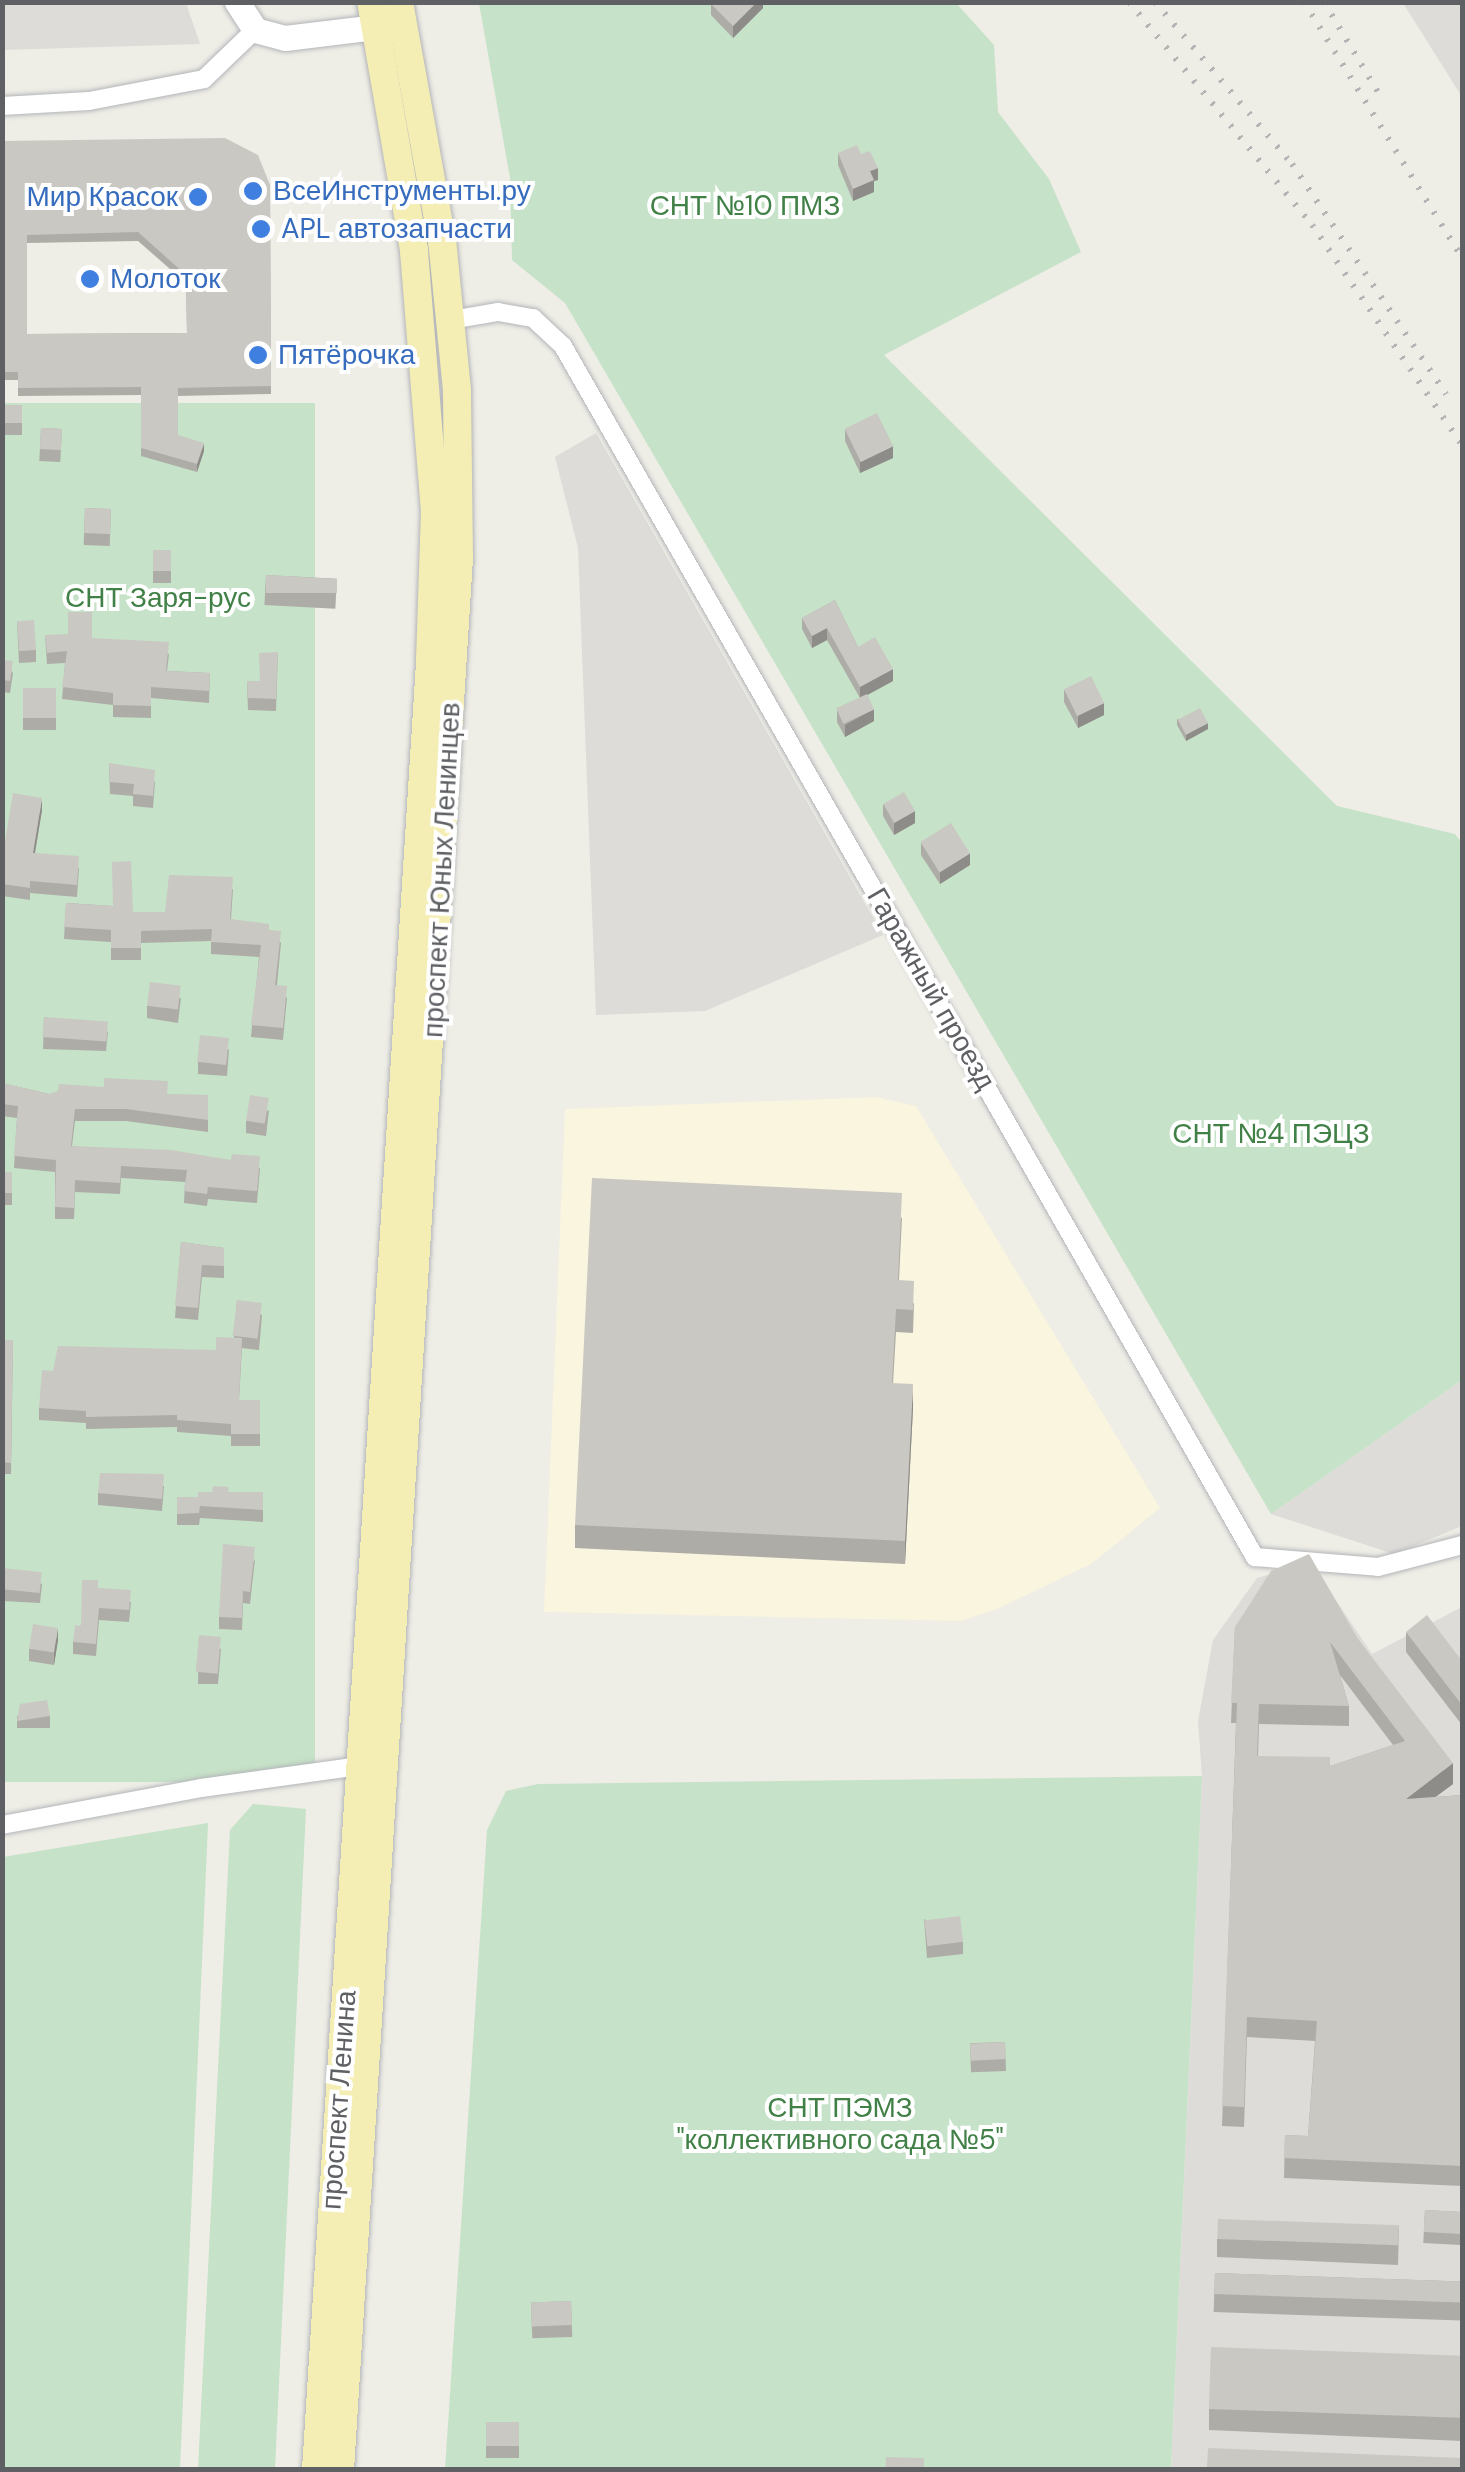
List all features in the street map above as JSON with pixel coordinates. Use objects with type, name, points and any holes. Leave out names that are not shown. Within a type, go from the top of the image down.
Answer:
[{"type":"main road","points":[[237,2],[255,30],[285,38],[387,14]]},
{"type":"main road","name":"проспект Юных Ленинцев","points":[[375,1736],[459,558],[451,320],[442,242],[387,14]]},
{"type":"main road","name":"проспект Юных Ленинцев","points":[[375,1736],[436,512],[414,250],[387,14]]},
{"type":"main road","name":"проспект Ленина","points":[[316,2470],[360,1766],[375,1736]]},
{"type":"main road","name":"проспект Ленина","points":[[340,2470],[375,1736]]},
{"type":"street","points":[[2,106],[88,101],[204,79],[255,30]]},
{"type":"street","name":"Гаражный проезд","points":[[451,320],[498,312],[533,318],[564,346],[1255,1557],[1378,1567],[1462,1545]]},
{"type":"street","points":[[2,1825],[221,1785],[360,1766]]},
{"type":"shaded area","points":[[2,3],[186,3],[200,44],[3,50]]},
{"type":"shaded area","points":[[1403,3],[1462,3],[1462,97]]},
{"type":"shaded area","points":[[596,433],[883,935],[705,1011],[596,1015],[578,548],[555,457]]},
{"type":"shaded area","points":[[876,1097],[916,1106],[1160,1508],[1091,1564],[997,1609],[961,1621],[544,1612],[565,1109]]},
{"type":"shaded area","points":[[1462,1380],[1462,1526],[1394,1554],[1271,1514]]},
{"type":"shaded area","points":[[1299,1566],[1319,1575],[1372,1654],[1462,1607],[1462,2469],[1171,2470],[1202,1776],[1198,1721],[1213,1640],[1257,1578]]},
{"type":"green space","name":"СНТ №10 ПМЗ","points":[[479,3],[956,3],[994,45],[998,112],[1049,179],[1081,252],[884,355],[1337,806],[1455,834],[1462,843],[1462,1380],[1271,1514],[565,303],[512,260],[510,178]]},
{"type":"green space","name":"СНТ Заря-рус","points":[[2,403],[315,403],[315,1782],[2,1782]]},
{"type":"green space","name":"СНТ ПЭМЗ \"коллективного сада №5\"","points":[[1202,1776],[1171,2469],[445,2470],[487,1830],[506,1791],[538,1784]]},
{"type":"green space","points":[[253,1804],[306,1809],[275,2469],[198,2469],[230,1830]]},
{"type":"green space","points":[[208,1823],[180,2469],[3,2469],[3,1857]]},
{"type":"building","points":[[712,2],[757,2],[733,26]]},
{"type":"building","points":[[225,138],[258,155],[270,185],[271,386],[178,388],[178,435],[204,443],[197,464],[141,448],[141,387],[18,388],[18,372],[2,372],[2,141]],"holes":[[[138,232],[186,275],[187,333],[27,334],[27,235]]]},
{"type":"building","points":[[857,145],[861,154],[870,151],[878,168],[870,171],[874,180],[853,189],[838,153]]},
{"type":"building","points":[[2,405],[22,405],[22,423],[2,423]]},
{"type":"building","points":[[877,413],[893,446],[861,462],[845,429]]},
{"type":"building","points":[[41,428],[62,429],[61,450],[40,449]]},
{"type":"building","points":[[85,508],[111,509],[110,534],[84,533]]},
{"type":"building","points":[[153,550],[171,550],[171,571],[153,571]]},
{"type":"building","points":[[266,575],[337,579],[337,593],[266,593]]},
{"type":"building","points":[[835,600],[858,647],[875,637],[893,669],[860,687],[827,628],[812,636],[802,618]]},
{"type":"building","points":[[68,612],[92,612],[92,638],[169,642],[166,671],[210,673],[209,691],[151,687],[151,706],[113,705],[113,693],[62,687],[67,651],[47,653],[45,635],[68,634]]},
{"type":"building","points":[[34,620],[36,650],[19,651],[17,621]]},
{"type":"building","points":[[278,652],[276,699],[248,698],[247,681],[260,681],[259,653]]},
{"type":"building","points":[[2,660],[13,661],[10,681],[2,680]]},
{"type":"building","points":[[1091,676],[1104,703],[1077,716],[1064,689]]},
{"type":"building","points":[[23,688],[56,688],[56,718],[23,718]]},
{"type":"building","points":[[867,694],[874,709],[843,724],[836,708]]},
{"type":"building","points":[[1200,708],[1208,723],[1186,735],[1178,720]]},
{"type":"building","points":[[109,763],[155,770],[153,796],[133,794],[134,784],[110,782]]},
{"type":"building","points":[[904,792],[915,811],[894,823],[883,804]]},
{"type":"building","points":[[13,793],[42,798],[33,853],[79,856],[77,885],[30,881],[30,888],[2,884]]},
{"type":"building","points":[[951,823],[970,854],[940,873],[920,842]]},
{"type":"building","points":[[131,861],[133,912],[165,912],[169,875],[233,877],[230,919],[269,924],[269,930],[281,931],[275,985],[287,986],[283,1028],[251,1025],[261,945],[211,942],[212,929],[141,931],[141,948],[111,948],[111,930],[64,927],[66,903],[113,906],[112,862]]},
{"type":"building","points":[[150,982],[181,986],[178,1010],[147,1006]]},
{"type":"building","points":[[44,1017],[108,1021],[106,1041],[43,1037]]},
{"type":"building","points":[[200,1035],[229,1038],[226,1065],[197,1062]]},
{"type":"building","points":[[104,1078],[168,1081],[167,1094],[208,1095],[208,1120],[126,1109],[75,1109],[71,1146],[171,1150],[231,1160],[232,1154],[260,1156],[257,1191],[208,1187],[207,1194],[184,1191],[187,1170],[121,1166],[120,1183],[75,1180],[74,1208],[55,1207],[56,1160],[14,1156],[18,1106],[2,1104],[2,1083],[49,1094],[58,1091],[59,1084],[104,1087]]},
{"type":"building","points":[[250,1095],[269,1098],[265,1124],[246,1121]]},
{"type":"building","points":[[2,1172],[12,1172],[12,1193],[2,1193]]},
{"type":"building","points":[[592,1178],[902,1193],[898,1280],[914,1281],[913,1310],[896,1309],[892,1383],[913,1384],[905,1541],[575,1525]]},
{"type":"building","points":[[181,1242],[224,1248],[224,1266],[202,1265],[198,1308],[175,1306]]},
{"type":"building","points":[[237,1300],[262,1303],[257,1339],[233,1336]]},
{"type":"building","points":[[216,1337],[242,1338],[239,1400],[260,1400],[260,1434],[231,1434],[231,1424],[177,1420],[177,1415],[86,1417],[86,1411],[39,1408],[42,1370],[53,1371],[58,1346],[216,1350]]},
{"type":"building","points":[[2,1340],[13,1340],[11,1463],[2,1462]]},
{"type":"building","points":[[100,1473],[164,1474],[162,1499],[98,1493]]},
{"type":"building","points":[[213,1486],[229,1487],[228,1492],[263,1492],[263,1510],[200,1506],[199,1513],[177,1514],[177,1497],[198,1497],[198,1492],[212,1492]]},
{"type":"building","points":[[223,1544],[255,1547],[250,1592],[243,1591],[242,1618],[219,1617]]},
{"type":"building","points":[[1309,1554],[1358,1639],[1453,1763],[1406,1799],[1462,1795],[1462,2166],[1284,2158],[1285,2135],[1308,2136],[1317,2021],[1247,2017],[1244,2107],[1222,2106],[1237,1703],[1231,1703],[1235,1627],[1271,1571]],"holes":[[[1330,1642],[1405,1741],[1330,1766],[1330,1757],[1257,1756],[1259,1704],[1349,1706]]]},
{"type":"building","points":[[2,1568],[42,1572],[40,1593],[2,1589]]},
{"type":"building","points":[[82,1580],[98,1580],[98,1588],[131,1590],[129,1610],[99,1608],[96,1644],[73,1642],[75,1625],[81,1626]]},
{"type":"building","points":[[1427,1615],[1462,1661],[1462,1705],[1406,1632]]},
{"type":"building","points":[[33,1624],[58,1628],[54,1653],[29,1649]]},
{"type":"building","points":[[199,1635],[221,1637],[218,1674],[196,1672]]},
{"type":"building","points":[[47,1700],[50,1716],[17,1721],[20,1704]]},
{"type":"building","points":[[960,1916],[963,1942],[927,1946],[924,1920]]},
{"type":"building","points":[[1005,2042],[1006,2059],[971,2061],[970,2044]]},
{"type":"building","points":[[1425,2210],[1462,2212],[1461,2234],[1424,2232]]},
{"type":"building","points":[[1218,2219],[1399,2225],[1398,2245],[1217,2239]]},
{"type":"building","points":[[1215,2273],[1462,2282],[1461,2303],[1214,2294]]},
{"type":"building","points":[[571,2301],[572,2325],[532,2326],[531,2302]]},
{"type":"building","points":[[1211,2347],[1462,2356],[1460,2418],[1209,2409]]},
{"type":"building","points":[[486,2422],[519,2422],[519,2446],[486,2446]]},
{"type":"building","points":[[1208,2448],[1462,2458],[1462,2470],[1184,2470],[1207,2469]]},
{"type":"building","points":[[886,2457],[924,2458],[924,2470],[886,2470]]},
{"type":"railway","points":[[1129,2],[1312,225],[1462,445]]},
{"type":"railway","points":[[1155,2],[1292,164],[1446,394]]},
{"type":"railway","points":[[1304,2],[1462,258]]},
{"type":"railway","points":[[1324,2],[1382,99]]},
{"type":"place","name":"ВсеИнструменты.ру","points":[[253,191]]},
{"type":"place","name":"Мир Красок","points":[[198,197]]},
{"type":"place","name":"APL автозапчасти","points":[[261,229]]},
{"type":"place","name":"Молоток","points":[[90,279]]},
{"type":"place","name":"Пятёрочка","points":[[258,355]]},
{"type":"park label","name":"СНТ №4 ПЭЦЗ","points":[[1271,1134]]}]
